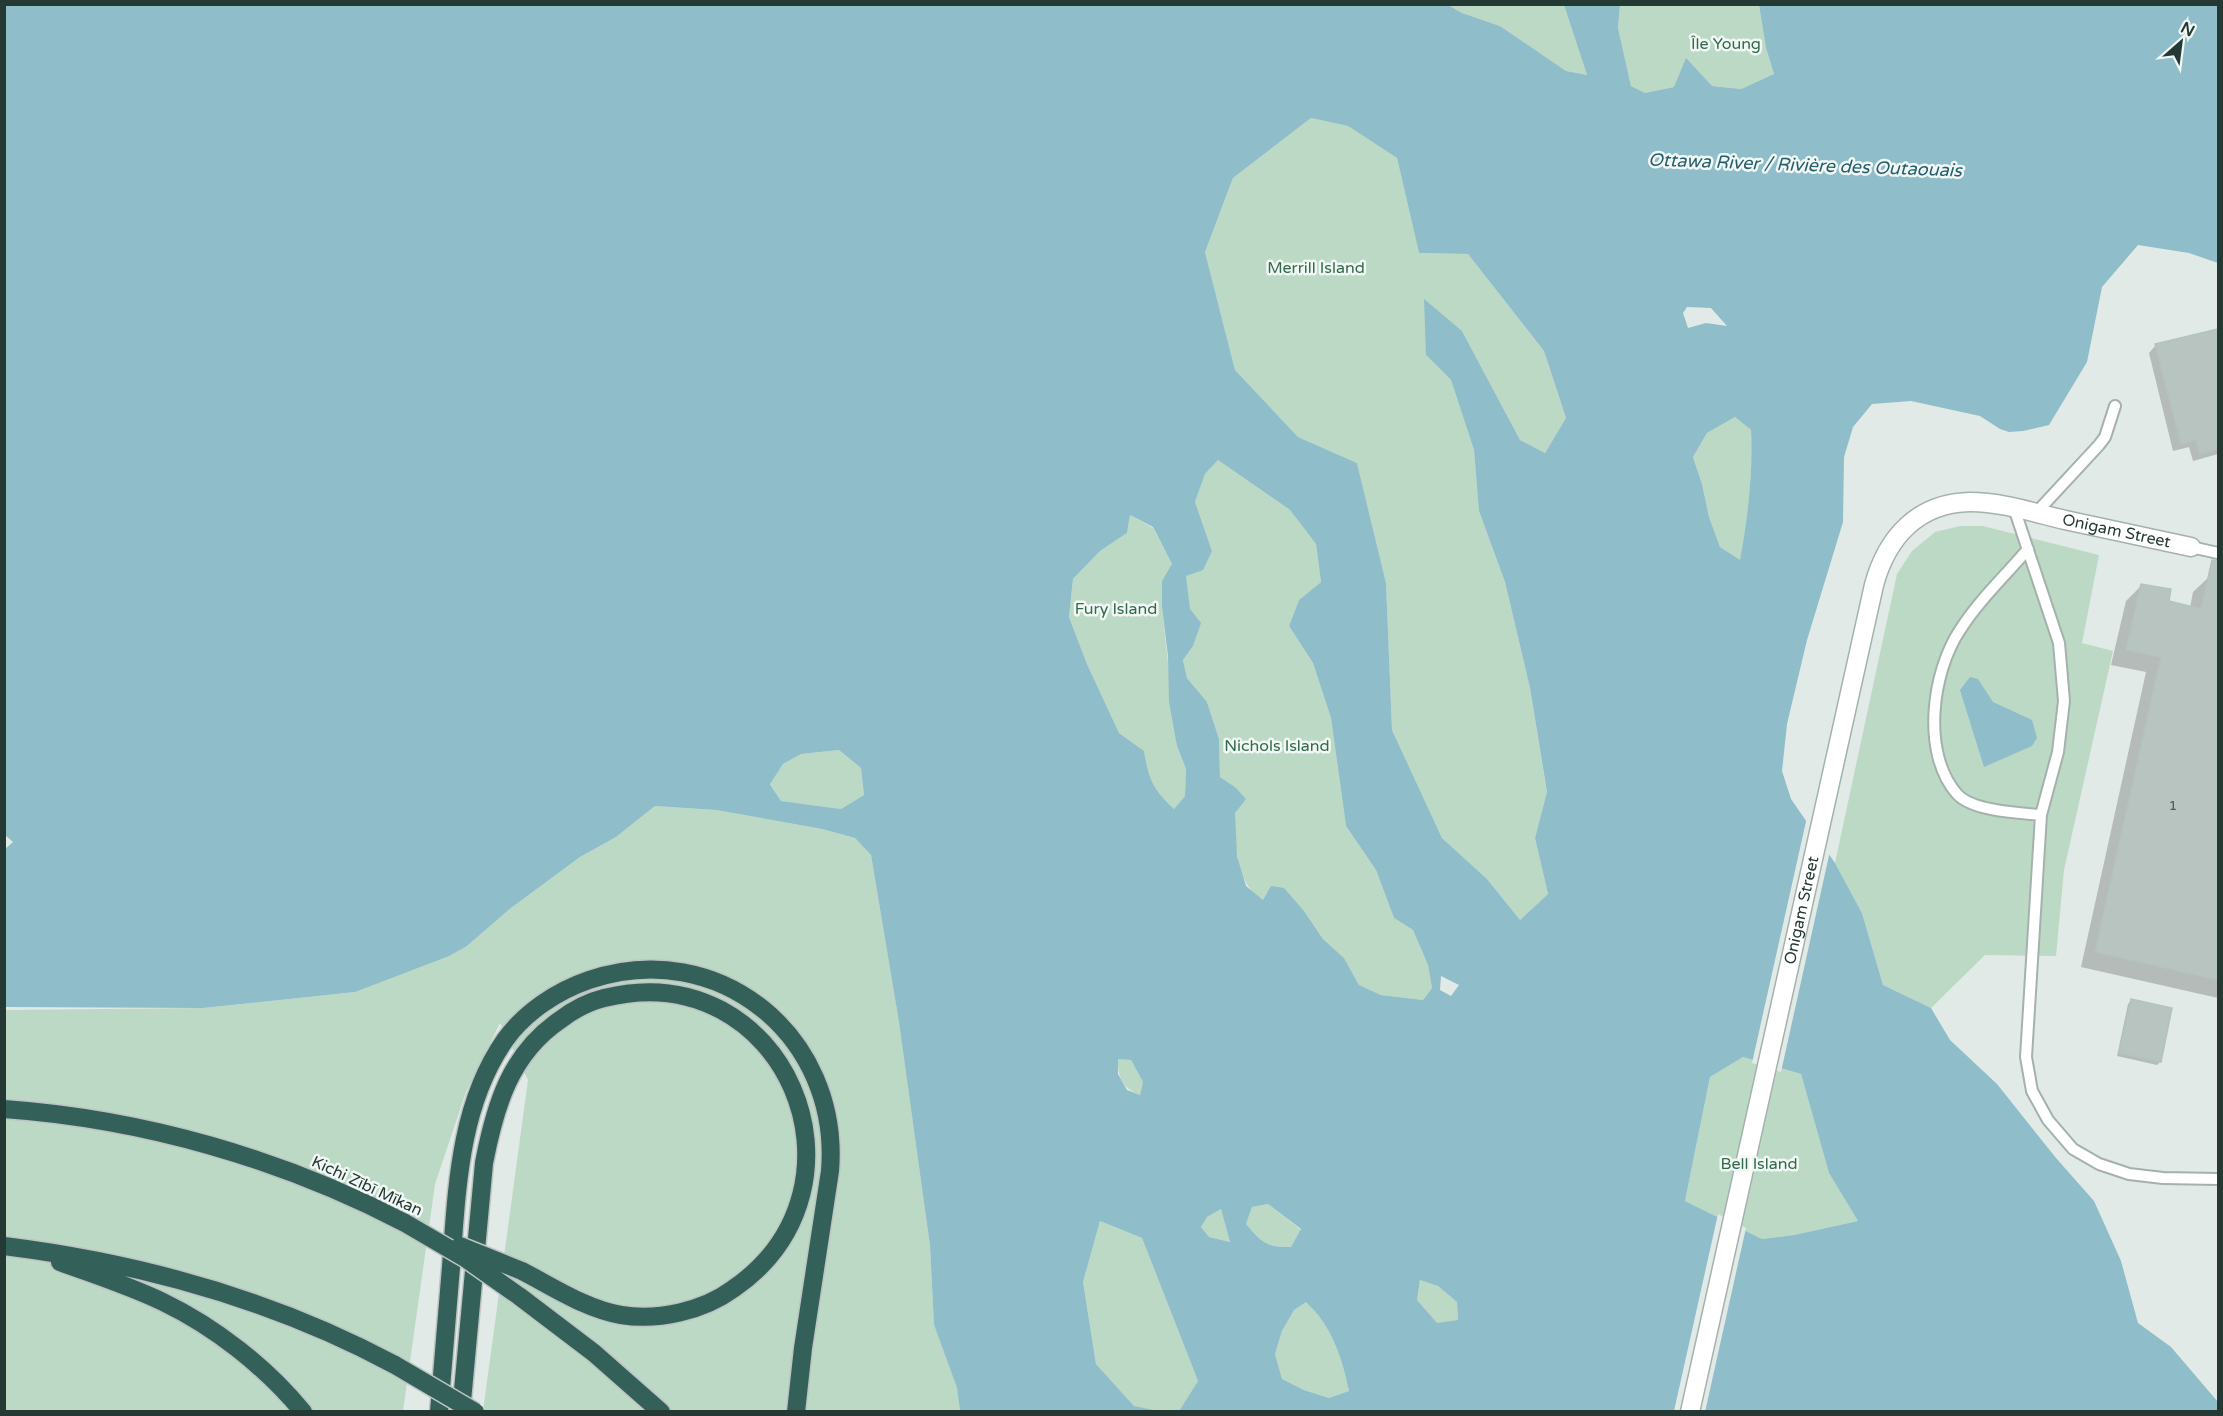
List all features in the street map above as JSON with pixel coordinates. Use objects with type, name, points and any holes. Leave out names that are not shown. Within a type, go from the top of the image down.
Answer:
[{"type":"highway","points":[[439,1412],[457,1191],[469,1118],[489,1067],[515,1028],[539,1006],[567,989],[617,972],[652,969],[687,972],[705,977],[736,991],[758,1005],[792,1037],[813,1069],[825,1102],[831,1142],[830,1170],[803,1348],[796,1412]]},
{"type":"highway","points":[[405,1223],[522,1271],[570,1297],[601,1310],[637,1317],[675,1313],[707,1304],[723,1297],[763,1265],[783,1240],[796,1215],[806,1155],[804,1124],[795,1093],[781,1065],[761,1040],[738,1020],[711,1005],[681,995],[649,991],[618,995],[571,1012],[544,1032],[515,1065],[501,1095],[488,1145],[481,1184],[461,1412]]},
{"type":"highway","name":"Kichi Zībī Mīkan","points":[[4,1109],[111,1122],[218,1149],[324,1184],[405,1223],[465,1258],[594,1353],[661,1412]]},
{"type":"highway","points":[[4,1246],[101,1261],[200,1286],[341,1338],[395,1365],[475,1412]]},
{"type":"highway","points":[[25,1249],[140,1292],[183,1313],[241,1353],[279,1386],[303,1412]]},
{"type":"street","name":"Onigam Street","points":[[1690,1412],[1874,585],[1887,550],[1905,527],[1934,509],[1972,502],[2014,508],[2191,547]]},
{"type":"lane","points":[[2036,513],[2099,446],[2105,437],[2115,406]]},
{"type":"lane","points":[[2014,508],[2059,643],[2064,701],[2058,752],[2040,815],[2026,1057],[2032,1091],[2048,1120],[2073,1149],[2099,1164],[2129,1174],[2163,1178],[2218,1179]]},
{"type":"lane","name":"Onigam Street","points":[[2191,547],[2218,553]]},
{"type":"lane","points":[[2028,549],[1982,600],[1959,631],[1944,659],[1937,684],[1934,741],[1942,767],[1958,795],[1999,812],[2040,815]]},
{"type":"green space","points":[[1446,5],[1564,5],[1587,75],[1566,71],[1500,26]]},
{"type":"green space","name":"Île Young","points":[[1620,5],[1759,5],[1766,48],[1774,74],[1741,89],[1712,86],[1674,87],[1645,93],[1631,86],[1618,28]]},
{"type":"green space","name":"Merrill Island","points":[[1311,118],[1348,126],[1397,158],[1419,253],[1468,254],[1544,351],[1566,418],[1545,453],[1520,440],[1462,331],[1426,355],[1451,380],[1474,450],[1479,511],[1505,582],[1530,688],[1547,793],[1535,838],[1548,894],[1520,920],[1487,879],[1442,838],[1392,730],[1386,583],[1357,463],[1298,437],[1235,370],[1205,252],[1233,178]]},
{"type":"green space","points":[[1735,417],[1751,430],[1749,496],[1740,561],[1720,547],[1709,517],[1693,457],[1707,433]]},
{"type":"green space","name":"Nichols Island","points":[[1218,460],[1290,510],[1316,544],[1321,582],[1299,600],[1289,626],[1313,663],[1331,718],[1346,826],[1376,870],[1394,918],[1413,930],[1428,965],[1432,988],[1423,1000],[1381,995],[1359,985],[1344,958],[1323,939],[1304,911],[1263,900],[1252,891],[1239,865],[1234,816],[1235,787],[1220,777],[1219,739],[1207,702],[1187,678],[1183,660],[1193,646],[1186,576],[1212,551],[1195,502],[1205,474]]},
{"type":"green space","name":"Fury Island","points":[[1130,515],[1153,528],[1172,564],[1162,607],[1177,746],[1186,769],[1185,796],[1174,809],[1161,796],[1153,783],[1144,751],[1119,733],[1087,664],[1069,617],[1073,579],[1100,551],[1127,533]]},
{"type":"green space","points":[[1960,526],[1983,526],[2099,555],[2082,643],[2113,651],[2064,870],[2056,956],[1985,955],[1931,1008],[1883,985],[1862,913],[1835,863],[1897,574],[1912,551],[1935,532]]},
{"type":"green space","points":[[839,750],[861,768],[864,795],[841,809],[781,801],[770,783],[783,764],[801,754]]},
{"type":"green space","points":[[655,806],[716,810],[822,829],[855,838],[871,855],[899,1021],[930,1246],[934,1325],[957,1388],[960,1411],[483,1411],[528,1080],[500,1023],[466,1092],[435,1184],[403,1411],[5,1412],[5,1010],[203,1008],[355,992],[467,946],[511,908],[580,857],[616,837]]},
{"type":"green space","name":"Bell Island","points":[[1743,1057],[1801,1074],[1829,1173],[1858,1221],[1794,1235],[1762,1239],[1685,1201],[1710,1077]]},
{"type":"green space","points":[[1117,1058],[1131,1060],[1143,1082],[1140,1095],[1129,1089],[1122,1081]]},
{"type":"green space","points":[[1268,1204],[1301,1230],[1291,1247],[1265,1243],[1246,1224],[1252,1207]]},
{"type":"green space","points":[[1221,1209],[1230,1242],[1209,1237],[1201,1227],[1207,1217]]},
{"type":"green space","points":[[1100,1221],[1142,1238],[1198,1381],[1179,1411],[1160,1411],[1134,1406],[1096,1364],[1083,1282]]},
{"type":"green space","points":[[1420,1280],[1438,1286],[1457,1302],[1458,1320],[1437,1324],[1417,1300]]},
{"type":"green space","points":[[1306,1301],[1329,1331],[1343,1366],[1349,1391],[1329,1398],[1304,1390],[1282,1379],[1275,1354],[1282,1331],[1294,1310]]},
{"type":"water","name":"Ottawa River / Rivière des Outaouais","points":[[1446,4],[1462,13],[1500,26],[1566,71],[1587,75],[1564,5],[1620,5],[1618,28],[1631,86],[1645,93],[1674,87],[1686,58],[1712,86],[1741,89],[1774,74],[1766,48],[1759,5],[2218,5],[2218,263],[2189,253],[2138,245],[2102,287],[2087,362],[2049,425],[2009,432],[1980,416],[1911,401],[1872,404],[1853,427],[1844,457],[1843,522],[1807,640],[1787,724],[1782,771],[1791,799],[1835,863],[1862,913],[1883,985],[1931,1008],[1950,1040],[1997,1084],[2056,1158],[2094,1201],[2121,1261],[2138,1323],[2171,1347],[2218,1402],[2218,1411],[1179,1411],[1198,1381],[1142,1238],[1100,1221],[1083,1282],[1096,1364],[1134,1406],[1160,1411],[960,1411],[957,1388],[934,1325],[930,1246],[899,1022],[871,855],[855,838],[822,829],[716,810],[655,806],[616,837],[580,857],[511,908],[467,946],[449,956],[355,992],[203,1008],[5,1007],[4,850],[13,842],[4,834],[5,5]],"holes":[[[1311,118],[1348,126],[1397,158],[1419,253],[1468,254],[1544,351],[1566,418],[1545,453],[1520,440],[1462,331],[1424,299],[1426,355],[1451,380],[1474,450],[1479,511],[1505,582],[1530,688],[1547,792],[1535,838],[1548,894],[1520,920],[1487,879],[1442,838],[1392,730],[1386,583],[1357,463],[1298,437],[1235,370],[1205,252],[1233,178]],[[1687,307],[1711,308],[1727,326],[1706,323],[1688,328],[1683,313]],[[1735,417],[1751,430],[1749,495],[1740,560],[1720,547],[1709,517],[1693,457],[1707,433]],[[1218,460],[1290,510],[1316,544],[1321,582],[1299,600],[1289,626],[1313,663],[1331,718],[1346,826],[1376,870],[1394,918],[1413,930],[1428,965],[1432,988],[1423,1000],[1381,995],[1359,985],[1344,958],[1323,939],[1304,911],[1284,888],[1271,886],[1263,900],[1246,886],[1237,856],[1235,813],[1246,799],[1235,787],[1220,777],[1219,739],[1207,702],[1187,678],[1183,660],[1193,646],[1201,623],[1190,609],[1186,576],[1203,570],[1212,551],[1195,502],[1205,474]],[[1130,515],[1153,527],[1172,564],[1162,581],[1162,607],[1168,656],[1169,702],[1177,746],[1186,769],[1185,796],[1174,809],[1161,796],[1153,783],[1144,751],[1119,733],[1087,664],[1069,617],[1073,579],[1100,551],[1127,533]],[[839,750],[861,768],[864,795],[841,809],[781,801],[770,784],[783,764],[801,754]],[[1441,976],[1459,985],[1451,996],[1440,990]],[[1743,1057],[1801,1074],[1829,1173],[1858,1221],[1794,1235],[1762,1239],[1685,1201],[1710,1077]],[[1118,1059],[1131,1060],[1143,1082],[1140,1095],[1127,1090],[1118,1074]],[[1268,1204],[1301,1229],[1291,1247],[1270,1245],[1246,1224],[1252,1207]],[[1221,1209],[1230,1242],[1209,1237],[1201,1227],[1207,1217]],[[1420,1280],[1438,1286],[1457,1302],[1458,1320],[1437,1323],[1417,1300]],[[1306,1302],[1329,1331],[1343,1366],[1349,1391],[1329,1398],[1304,1390],[1282,1379],[1275,1354],[1282,1331],[1294,1310]]]},
{"type":"water","points":[[1970,677],[1978,679],[1993,702],[2032,720],[2037,738],[2032,746],[1984,767],[1960,690]]},
{"type":"pier","points":[[1807,817],[1830,851],[1781,1072],[1752,1063]]},
{"type":"pier","points":[[1718,1214],[1746,1228],[1705,1412],[1674,1411]]},
{"type":"building","points":[[2218,329],[2218,449],[2200,454],[2196,440],[2181,444],[2155,344]]},
{"type":"building","points":[[2212,560],[2218,561],[2218,980],[2095,952],[2161,657],[2126,650],[2141,584],[2171,589],[2169,601],[2201,609]]},
{"type":"building","points":[[2131,999],[2172,1008],[2161,1062],[2119,1053]]}]
